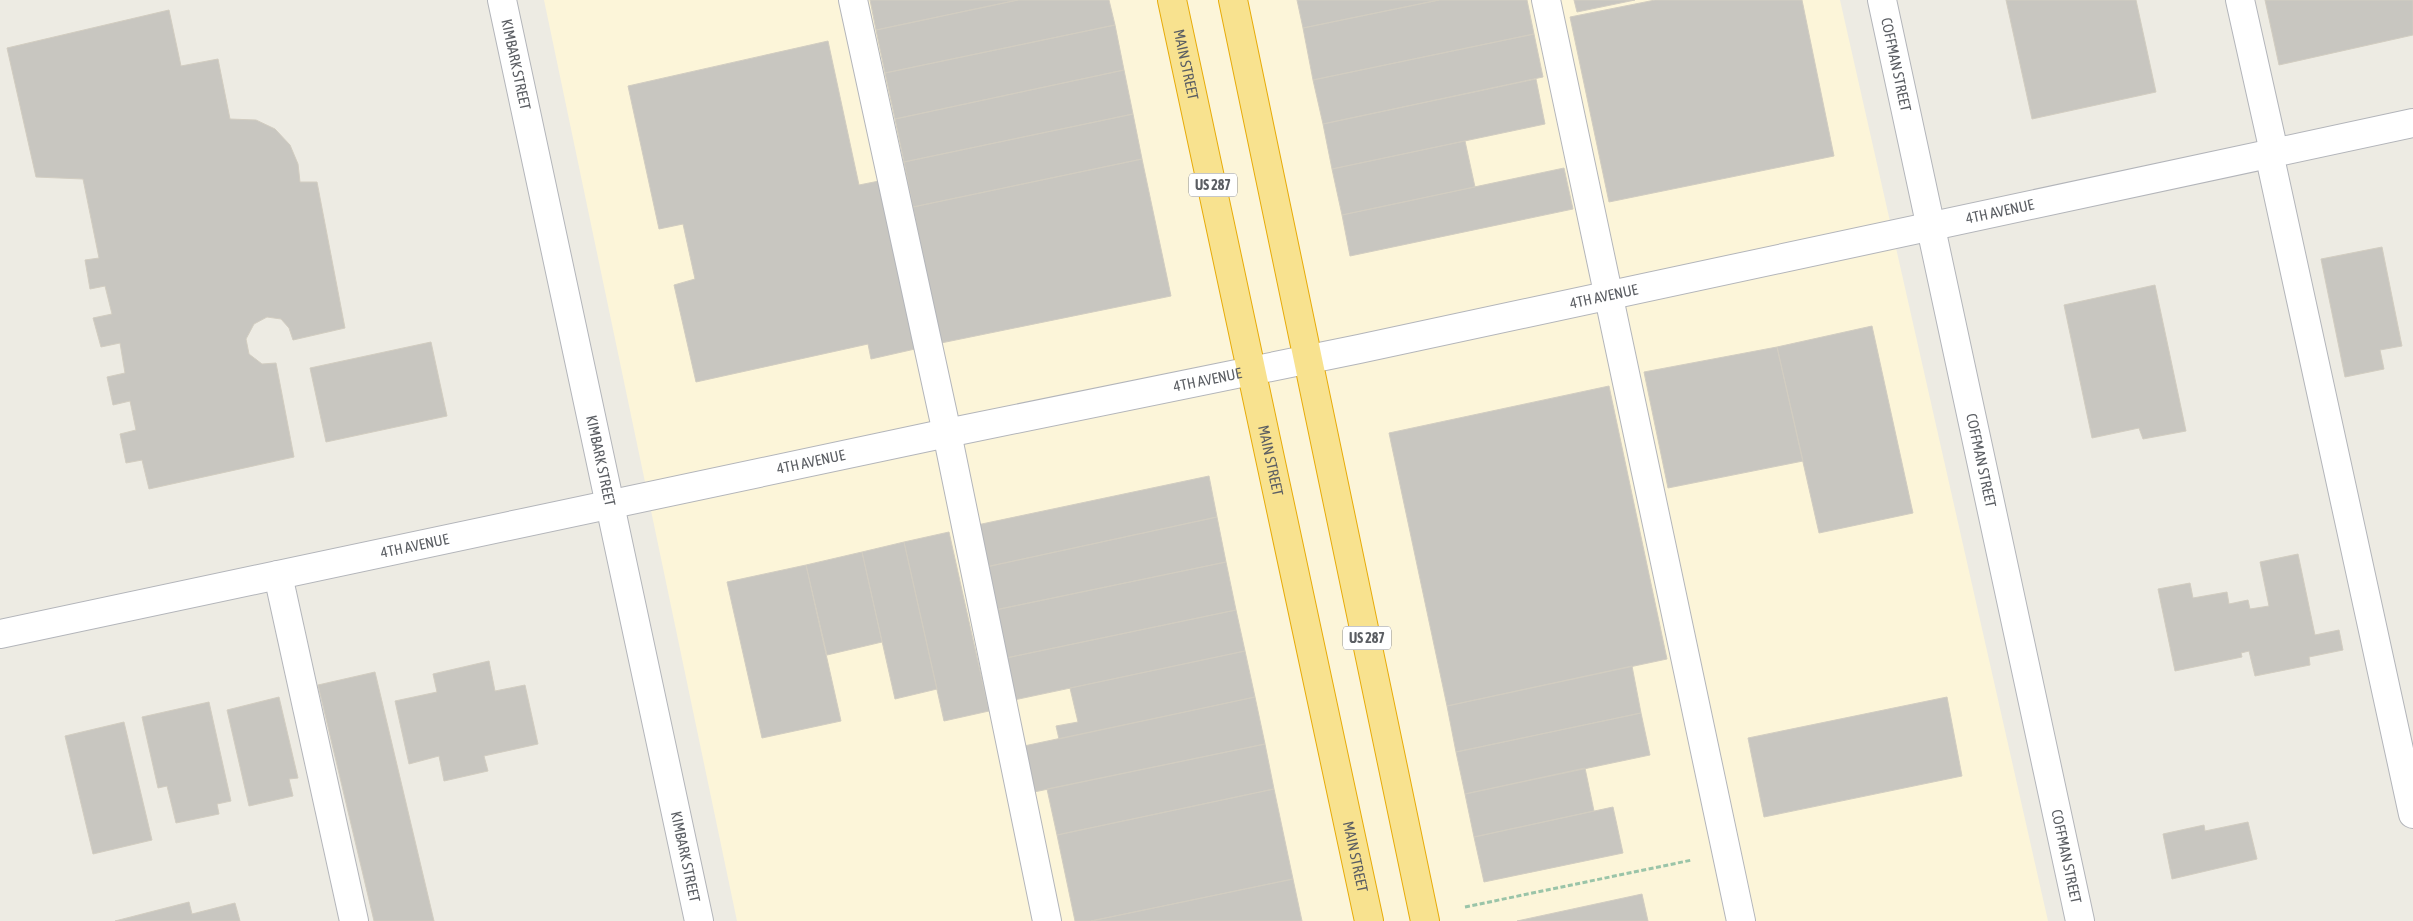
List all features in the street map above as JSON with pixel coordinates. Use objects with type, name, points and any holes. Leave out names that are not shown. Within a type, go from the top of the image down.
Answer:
[{"type":"highway","name":"MAIN STREET","points":[[1172,0],[1369,921]]},
{"type":"highway","name":"US 287","points":[[1233,0],[1425,921]]},
{"type":"street","name":"KIMBARK STREET","points":[[502,0],[699,921]]},
{"type":"street","points":[[854,0],[947,433],[1047,921]]},
{"type":"street","points":[[1546,0],[1741,921]]},
{"type":"street","name":"COFFMAN STREET","points":[[1882,0],[2080,921]]},
{"type":"street","points":[[2240,0],[2413,814]]},
{"type":"street","name":"4TH AVENUE","points":[[0,634],[609,504],[1308,359],[2413,123]]},
{"type":"street","points":[[278,574],[354,921]]},
{"type":"path","points":[[1465,907],[1727,853]]},
{"type":"shaded area","points":[[544,0],[1840,0],[2048,921],[737,921]]},
{"type":"building","points":[[870,0],[1018,0],[876,30]]},
{"type":"building","points":[[1018,0],[1109,0],[1115,25],[885,73],[876,30]]},
{"type":"building","points":[[1297,0],[1439,0],[1303,28]]},
{"type":"building","points":[[1439,0],[1527,0],[1534,34],[1313,80],[1303,28]]},
{"type":"building","points":[[1574,0],[1635,0],[1577,12]]},
{"type":"building","points":[[1655,0],[1802,0],[1834,156],[1609,202],[1570,17]]},
{"type":"building","points":[[2006,0],[2136,0],[2156,92],[2032,119]]},
{"type":"building","points":[[2265,0],[2413,0],[2413,35],[2279,65]]},
{"type":"building","points":[[169,10],[181,66],[218,59],[230,119],[256,120],[275,129],[290,145],[298,164],[300,182],[317,182],[345,328],[293,340],[289,328],[281,319],[267,317],[254,324],[246,339],[249,354],[262,364],[276,363],[294,457],[149,489],[142,460],[126,463],[120,434],[136,430],[130,401],[113,405],[107,377],[125,373],[120,343],[101,347],[93,318],[112,314],[105,286],[90,289],[85,260],[99,258],[83,179],[36,177],[7,48]]},
{"type":"building","points":[[1115,25],[1124,70],[895,119],[885,73]]},
{"type":"building","points":[[1534,34],[1543,77],[1323,124],[1313,80]]},
{"type":"building","points":[[828,41],[859,185],[879,181],[915,349],[871,359],[868,344],[696,382],[674,285],[695,279],[683,224],[659,229],[628,86]]},
{"type":"building","points":[[1124,70],[1133,114],[904,162],[895,119]]},
{"type":"building","points":[[1536,79],[1545,124],[1332,169],[1323,124]]},
{"type":"building","points":[[1133,114],[1142,159],[913,207],[904,162]]},
{"type":"building","points":[[1465,141],[1475,187],[1342,215],[1332,169]]},
{"type":"building","points":[[1142,159],[1171,296],[941,343],[913,207]]},
{"type":"building","points":[[1564,168],[1573,209],[1350,256],[1342,215]]},
{"type":"building","points":[[2382,247],[2402,346],[2380,350],[2384,369],[2345,377],[2321,259]]},
{"type":"building","points":[[2155,285],[2186,431],[2143,439],[2139,428],[2092,438],[2064,305]]},
{"type":"building","points":[[1872,326],[1913,513],[1819,533],[1777,347]]},
{"type":"building","points":[[431,342],[447,416],[326,442],[310,368]]},
{"type":"building","points":[[1777,347],[1803,461],[1668,488],[1644,372]]},
{"type":"building","points":[[1609,386],[1667,659],[1447,706],[1389,433]]},
{"type":"building","points":[[1209,476],[1217,517],[986,567],[977,525]]},
{"type":"building","points":[[1217,517],[1226,562],[995,610],[986,567]]},
{"type":"building","points":[[949,532],[989,711],[944,721],[904,542]]},
{"type":"building","points":[[904,542],[937,689],[895,699],[862,552]]},
{"type":"building","points":[[862,552],[882,642],[827,655],[806,565]]},
{"type":"building","points":[[2298,554],[2315,635],[2339,630],[2343,650],[2309,657],[2310,665],[2255,676],[2249,651],[2241,653],[2242,657],[2175,671],[2158,589],[2190,583],[2193,598],[2227,592],[2229,604],[2248,600],[2250,609],[2269,606],[2260,562]]},
{"type":"building","points":[[1226,562],[1236,610],[1006,658],[995,610]]},
{"type":"building","points":[[806,565],[841,721],[762,738],[727,582]]},
{"type":"building","points":[[1236,610],[1245,651],[1014,700],[1006,658]]},
{"type":"building","points":[[1245,651],[1255,697],[1059,739],[1056,726],[1078,722],[1070,688]]},
{"type":"building","points":[[489,661],[495,691],[525,685],[538,744],[484,756],[488,771],[444,781],[439,756],[409,764],[395,701],[437,692],[433,674]]},
{"type":"building","points":[[1632,666],[1641,713],[1456,752],[1447,706]]},
{"type":"building","points":[[375,672],[434,921],[374,921],[318,685]]},
{"type":"building","points":[[279,697],[298,778],[289,779],[293,796],[249,806],[227,710]]},
{"type":"building","points":[[1255,697],[1265,744],[1034,792],[1024,746]]},
{"type":"building","points":[[1947,697],[1962,776],[1764,817],[1748,738]]},
{"type":"building","points":[[209,702],[231,801],[217,804],[219,814],[176,823],[167,786],[158,788],[142,717]]},
{"type":"building","points":[[1641,713],[1650,755],[1465,794],[1456,752]]},
{"type":"building","points":[[124,722],[152,840],[93,854],[65,736]]},
{"type":"building","points":[[1265,744],[1274,789],[1057,835],[1047,789]]},
{"type":"building","points":[[1585,768],[1594,811],[1474,837],[1465,794]]},
{"type":"building","points":[[1274,789],[1293,879],[1091,921],[1075,921],[1057,835]]},
{"type":"building","points":[[1613,807],[1623,853],[1484,882],[1474,837]]},
{"type":"building","points":[[2248,822],[2257,859],[2172,879],[2163,834],[2204,825],[2205,831]]},
{"type":"building","points":[[1293,879],[1302,921],[1091,921]]},
{"type":"building","points":[[1642,894],[1648,921],[1517,921]]},
{"type":"building","points":[[189,902],[192,914],[235,903],[240,921],[115,921]]}]
